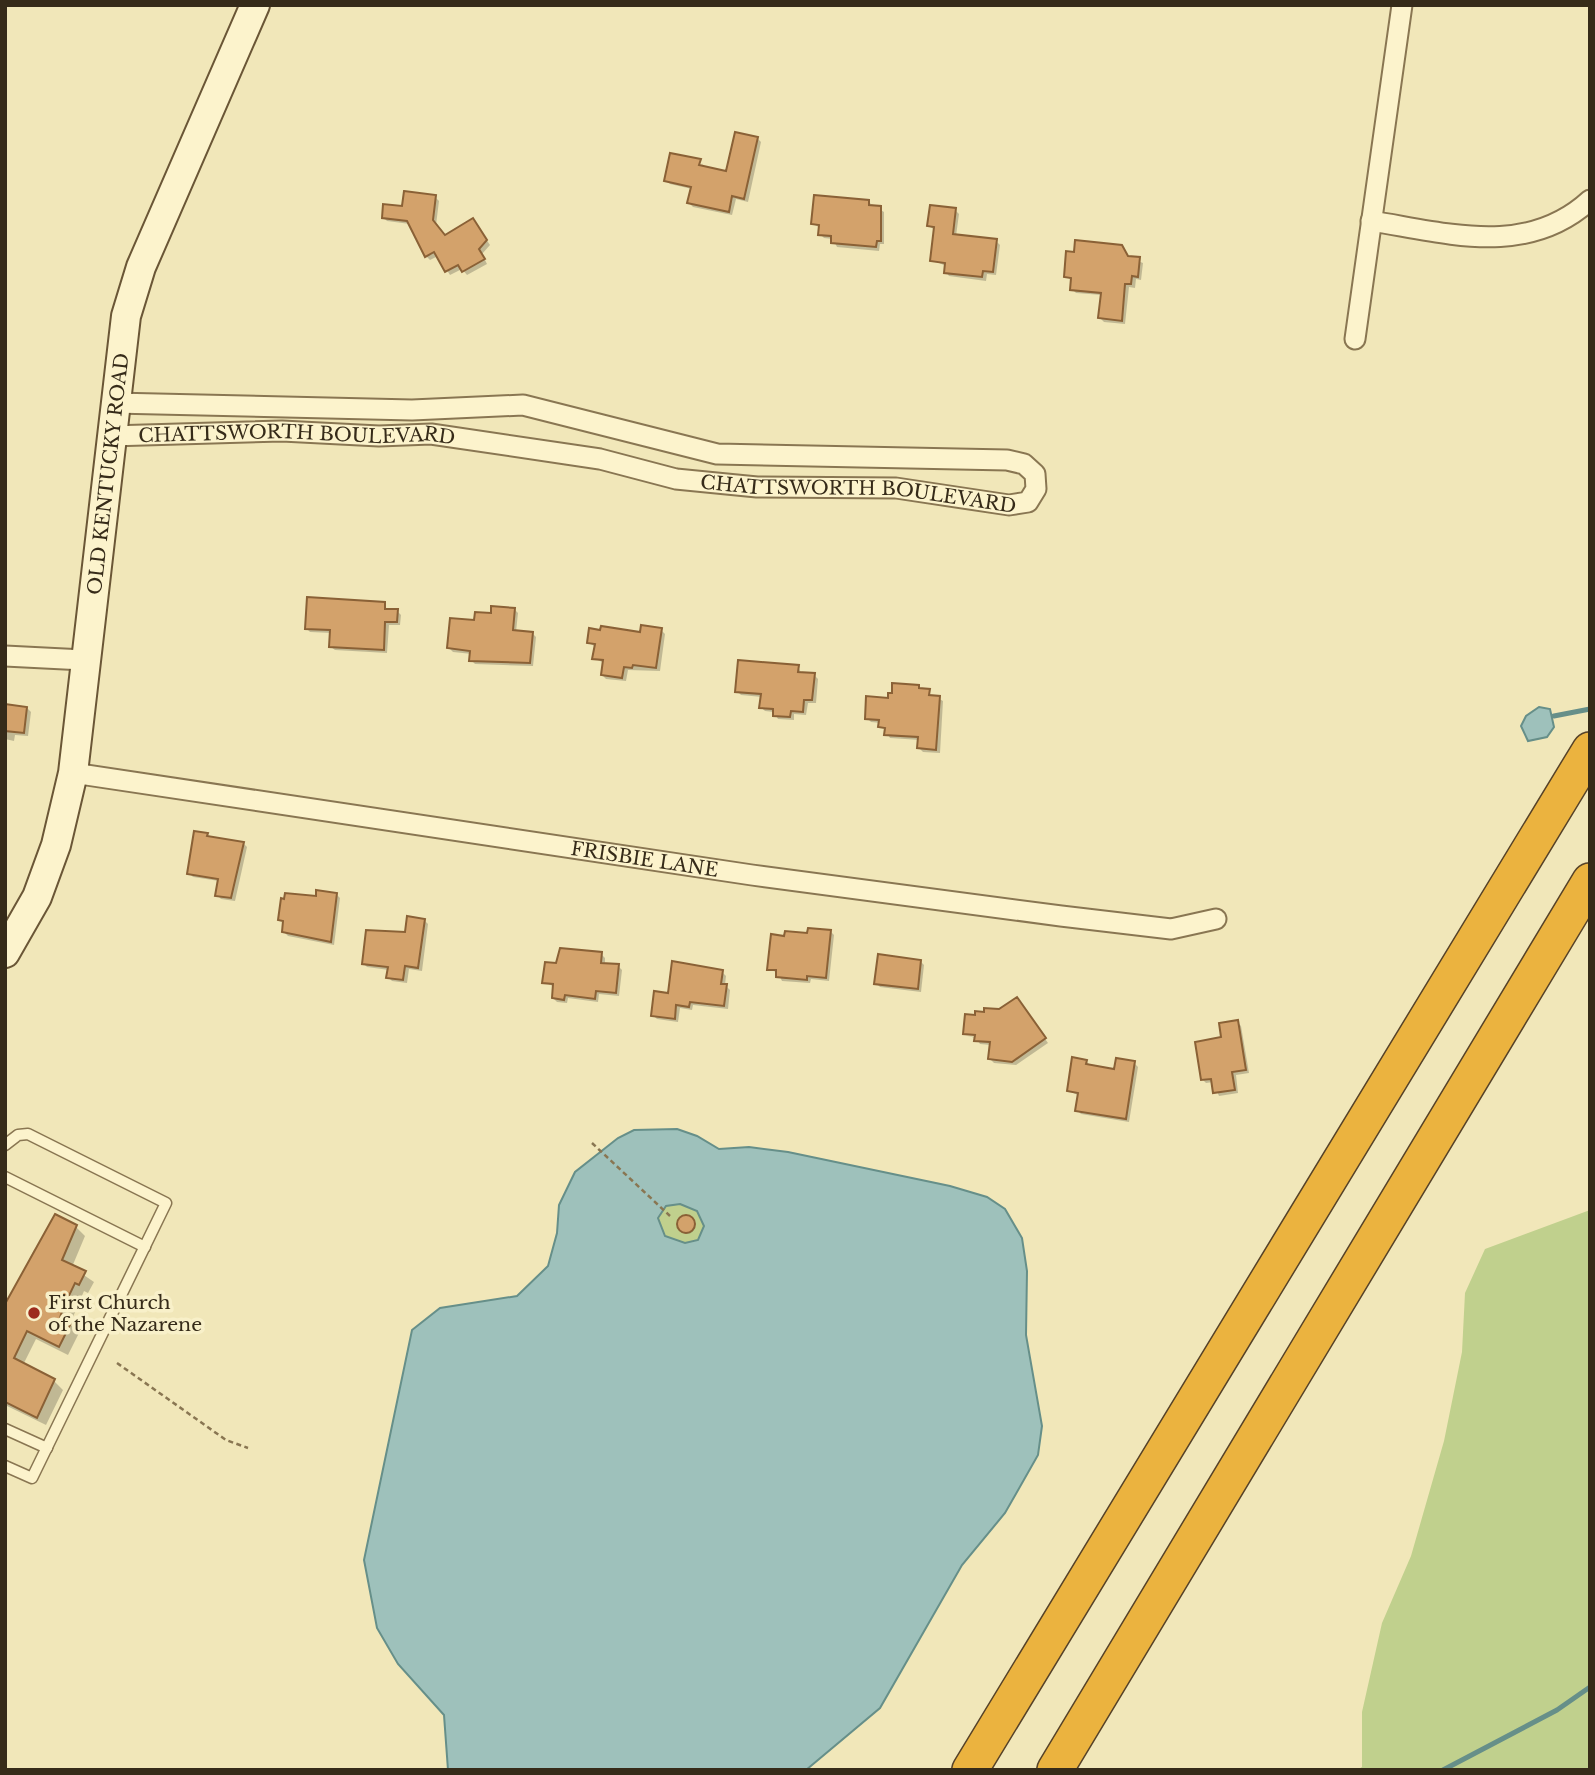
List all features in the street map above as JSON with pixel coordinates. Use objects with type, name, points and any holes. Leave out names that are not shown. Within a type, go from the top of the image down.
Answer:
[{"type":"highway","points":[[970,1770],[1590,750]]},
{"type":"highway","points":[[1055,1770],[1590,881]]},
{"type":"street","name":"OLD KENTUCKY ROAD","points":[[5,953],[37,897],[51,858],[72,774],[125,316],[141,267],[255,5]]},
{"type":"street","points":[[1354,339],[1402,5]]},
{"type":"street","points":[[1371,221],[1485,237],[1513,237],[1546,230],[1590,200]]},
{"type":"street","name":"CHATTSWORTH BOULEVARD","points":[[110,436],[282,431],[379,436],[431,434],[600,459],[676,479],[721,484],[925,490],[1009,505],[1028,502],[1035,489],[1035,474],[1024,464],[1007,460],[718,454],[523,405],[412,410],[114,402]]},
{"type":"street","points":[[5,656],[84,660]]},
{"type":"street","name":"FRISBIE LANE","points":[[72,774],[752,875],[1032,912],[1171,929],[1216,919]]},
{"type":"lane","points":[[5,1145],[18,1135],[29,1134],[166,1203],[32,1478],[5,1466]]},
{"type":"lane","points":[[5,1177],[145,1247]]},
{"type":"lane","points":[[5,1429],[47,1448]]},
{"type":"path","points":[[592,1143],[670,1216]]},
{"type":"path","points":[[117,1363],[226,1440],[248,1448]]},
{"type":"green space","points":[[680,1204],[697,1211],[704,1226],[698,1240],[685,1243],[665,1236],[658,1219],[666,1206]]},
{"type":"green space","points":[[1590,1210],[1590,1770],[1357,1770],[1362,1767],[1362,1712],[1382,1623],[1411,1556],[1444,1441],[1462,1352],[1465,1293],[1485,1249]]},
{"type":"water","points":[[1539,707],[1550,709],[1554,727],[1547,737],[1528,741],[1521,726],[1526,716]]},
{"type":"water","points":[[677,1129],[697,1136],[719,1149],[749,1147],[788,1152],[950,1186],[987,1197],[1005,1209],[1022,1238],[1027,1271],[1026,1335],[1042,1426],[1038,1455],[1005,1513],[962,1565],[880,1708],[806,1770],[448,1770],[444,1715],[398,1664],[377,1628],[364,1560],[412,1330],[440,1308],[517,1296],[548,1266],[557,1233],[559,1205],[575,1172],[618,1138],[634,1130]],"holes":[[[680,1204],[697,1211],[704,1226],[698,1240],[685,1243],[665,1236],[658,1218],[666,1206]]]},
{"type":"building","points":[[735,132],[758,137],[744,199],[732,196],[729,212],[687,203],[691,187],[664,181],[670,153],[701,159],[699,165],[726,171]]},
{"type":"building","points":[[404,191],[436,195],[433,220],[445,235],[473,218],[487,240],[479,249],[485,259],[462,272],[458,265],[445,272],[434,252],[425,257],[407,221],[382,218],[383,204],[402,206]]},
{"type":"building","points":[[814,195],[869,200],[869,205],[881,206],[881,241],[877,241],[876,247],[831,243],[831,236],[818,235],[819,225],[811,224]]},
{"type":"building","points":[[930,205],[956,208],[953,234],[997,239],[993,272],[983,271],[982,277],[944,273],[945,263],[930,261],[934,227],[927,226]]},
{"type":"building","points":[[1075,240],[1122,245],[1128,256],[1140,257],[1138,277],[1132,276],[1131,284],[1125,284],[1122,321],[1098,318],[1101,293],[1070,290],[1071,278],[1064,277],[1066,251],[1074,252]]},
{"type":"building","points":[[307,597],[385,602],[385,609],[398,609],[397,622],[385,622],[384,650],[329,647],[330,630],[305,629]]},
{"type":"building","points":[[491,606],[515,608],[513,630],[533,632],[530,663],[469,661],[470,651],[447,648],[450,618],[474,620],[475,612],[491,613]]},
{"type":"building","points":[[641,625],[662,628],[656,668],[633,665],[632,668],[624,667],[622,678],[601,675],[603,660],[592,659],[595,644],[587,643],[589,628],[600,630],[601,626],[640,632]]},
{"type":"building","points":[[738,660],[799,665],[798,672],[815,673],[812,700],[804,700],[803,712],[791,711],[790,717],[773,716],[773,709],[759,708],[761,694],[735,692]]},
{"type":"building","points":[[892,683],[919,685],[919,688],[930,689],[929,695],[940,696],[936,750],[917,748],[918,737],[884,735],[885,728],[878,727],[879,720],[865,719],[866,696],[888,698],[888,693],[892,693]]},
{"type":"building","points":[[5,704],[27,707],[24,733],[5,731]]},
{"type":"building","points":[[194,831],[244,842],[231,898],[215,896],[218,879],[187,874]]},
{"type":"building","points":[[316,890],[337,893],[331,942],[282,932],[283,921],[278,920],[281,898],[284,899],[285,893],[316,896]]},
{"type":"building","points":[[407,916],[425,919],[418,968],[405,966],[403,980],[386,978],[388,967],[362,964],[366,930],[405,932]]},
{"type":"building","points":[[808,928],[831,930],[826,978],[807,976],[807,980],[776,977],[776,970],[767,970],[771,934],[784,936],[785,931],[807,933]]},
{"type":"building","points":[[560,948],[602,952],[601,963],[619,964],[616,993],[596,991],[595,999],[565,995],[564,1000],[552,998],[553,984],[542,983],[545,962],[556,963]]},
{"type":"building","points":[[878,954],[921,960],[918,989],[874,984]]},
{"type":"building","points":[[672,961],[723,970],[721,984],[727,984],[724,1006],[690,1002],[689,1007],[676,1005],[675,1019],[651,1016],[654,991],[668,993]]},
{"type":"building","points":[[1017,997],[1046,1038],[1012,1062],[988,1059],[990,1042],[974,1041],[975,1035],[963,1034],[965,1014],[975,1015],[975,1011],[984,1012],[984,1008],[999,1009]]},
{"type":"building","points":[[1238,1020],[1246,1070],[1232,1072],[1235,1090],[1213,1093],[1211,1079],[1201,1080],[1195,1042],[1221,1037],[1219,1023]]},
{"type":"building","points":[[1072,1057],[1087,1060],[1086,1064],[1114,1069],[1116,1058],[1135,1061],[1126,1119],[1075,1111],[1078,1093],[1067,1091]]},
{"type":"building","name":"First Church of the Nazarene","points":[[55,1214],[77,1225],[62,1260],[86,1271],[79,1285],[75,1283],[63,1308],[60,1318],[71,1323],[59,1347],[27,1331],[14,1358],[55,1379],[37,1418],[5,1402],[5,1304]]},
{"type":"building","points":[[686,1215],[692,1218],[695,1224],[692,1230],[686,1233],[680,1230],[677,1224],[680,1218]]},
{"type":"waterway","points":[[1554,716],[1590,709]]},
{"type":"waterway","points":[[1443,1770],[1557,1710],[1590,1687]]},
{"type":"place","name":"First Church of the Nazarene","points":[[34,1313]]}]
